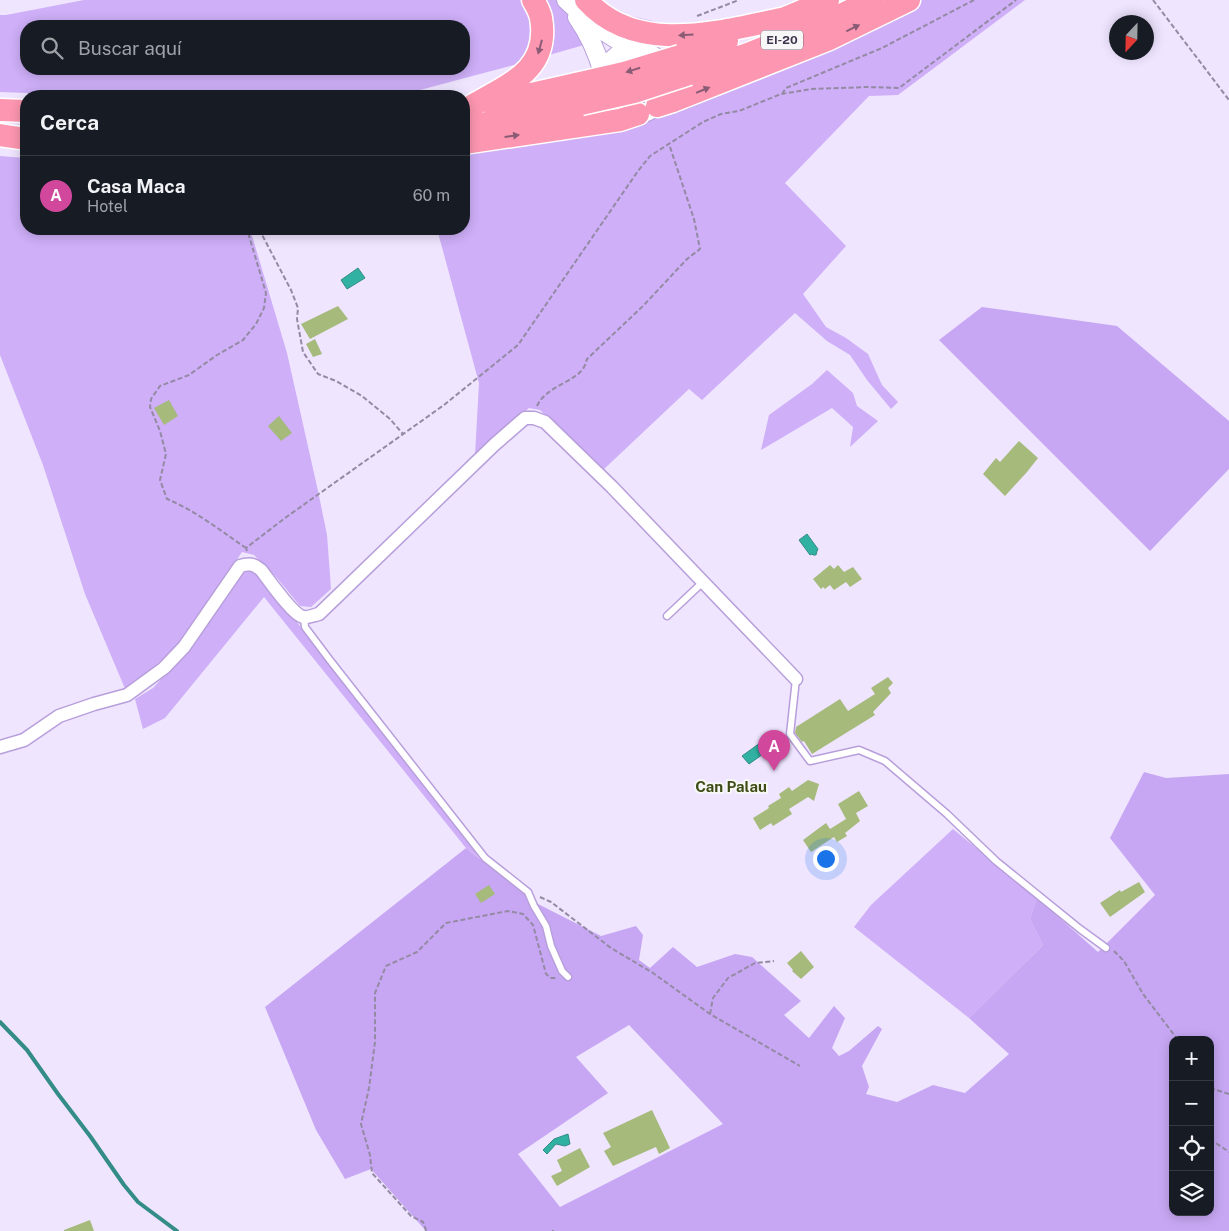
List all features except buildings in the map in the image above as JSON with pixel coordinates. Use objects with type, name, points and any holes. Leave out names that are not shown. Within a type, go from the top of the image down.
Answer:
[{"type":"highway","points":[[470,104],[520,77],[530,68],[538,54],[542,40],[541,16],[533,0]]},
{"type":"highway","points":[[573,0],[628,29],[676,36],[700,34],[786,18]]},
{"type":"highway","name":"EI-20","points":[[684,65],[740,36],[828,0]]},
{"type":"highway","name":"EI-20","points":[[470,126],[520,117],[624,73],[748,54],[820,25],[872,0]]},
{"type":"highway","points":[[470,142],[620,120],[674,101],[827,40],[909,0]]},
{"type":"highway","name":"EI-20","points":[[470,105],[527,95],[578,94]]},
{"type":"highway","points":[[0,110],[20,112]]},
{"type":"highway","points":[[0,135],[20,137]]},
{"type":"street","points":[[573,0],[592,24],[632,49]]},
{"type":"street","points":[[573,0],[594,46],[603,73],[602,84],[604,94],[618,110],[628,114],[648,110],[664,96],[668,83],[665,70],[656,56],[644,50],[632,49],[620,52],[611,60],[603,73]]},
{"type":"street","points":[[0,747],[24,740],[59,716],[127,695],[164,668],[184,647],[240,566],[254,564],[295,612],[304,617],[319,614],[494,445],[525,418],[534,418],[545,422],[612,487],[796,679]]},
{"type":"lane","points":[[667,616],[703,582]]},
{"type":"lane","points":[[304,617],[305,627],[328,660],[485,858],[528,892],[546,926],[551,946],[562,971],[568,977]]},
{"type":"lane","points":[[796,679],[790,734],[810,761],[858,750],[885,760],[947,814],[996,861],[1106,948]]},
{"type":"path","points":[[691,17],[739,0]]},
{"type":"path","points":[[782,94],[786,88],[882,48],[974,0]]},
{"type":"path","points":[[246,548],[444,405],[518,345],[650,156],[704,122],[721,114],[739,111],[782,94],[812,89],[899,88],[1016,0]]},
{"type":"path","points":[[1153,0],[1229,100]]},
{"type":"path","points":[[534,418],[539,402],[555,387],[576,375],[584,367],[587,359],[643,306],[687,259],[700,249],[694,219],[669,144]]},
{"type":"path","points":[[246,548],[198,515],[180,504],[167,499],[160,480],[166,454],[160,431],[150,407],[151,399],[160,386],[189,375],[217,355],[243,340],[256,324],[264,308],[266,293],[249,235]]},
{"type":"path","points":[[262,235],[291,290],[298,308],[297,319],[303,352],[318,374],[336,381],[362,396],[390,419],[404,434]]},
{"type":"path","points":[[246,548],[247,564]]},
{"type":"path","points":[[528,892],[551,902],[611,948],[652,973],[710,1014],[800,1066]]},
{"type":"path","points":[[426,1231],[423,1222],[411,1216],[372,1173],[370,1155],[361,1124],[369,1088],[375,1042],[375,993],[386,966],[416,952],[446,923],[508,911],[523,914],[533,925],[546,974],[551,978],[568,977]]},
{"type":"path","points":[[1106,948],[1116,952],[1124,960],[1143,994],[1175,1036]]},
{"type":"path","points":[[710,1014],[713,998],[728,978],[755,963],[774,960]]},
{"type":"path","points":[[1214,1089],[1229,1094]]},
{"type":"path","points":[[1214,1143],[1229,1152]]},
{"type":"shaded area","points":[[84,0],[596,0],[618,13],[661,23],[420,90],[20,90],[20,93],[0,92],[0,15]]},
{"type":"shaded area","points":[[920,0],[1025,0],[898,95],[869,96],[785,183],[846,246],[803,294],[826,327],[846,338],[868,354],[882,385],[898,402],[891,409],[867,380],[850,355],[827,341],[795,313],[702,400],[689,389],[603,470],[540,410],[529,408],[475,455],[479,383],[439,235],[470,235],[470,152],[624,126],[672,112],[812,55]]},
{"type":"shaded area","points":[[0,156],[20,158],[20,235],[252,235],[287,353],[318,491],[327,535],[331,589],[311,607],[300,606],[277,578],[254,555],[242,552],[181,643],[126,691],[85,594],[43,465],[0,355]]},
{"type":"shaded area","points":[[358,268],[365,278],[347,289],[341,280]]},
{"type":"shaded area","points":[[982,307],[1117,326],[1229,421],[1229,469],[1150,551],[939,340]]},
{"type":"shaded area","points":[[827,370],[853,393],[857,406],[878,421],[850,447],[853,427],[832,408],[761,450],[769,415],[812,384]]},
{"type":"shaded area","points":[[807,534],[818,549],[816,555],[810,555],[799,540]]},
{"type":"shaded area","points":[[246,570],[255,572],[271,589],[485,862],[466,848],[264,597],[165,718],[143,729],[135,699],[153,688],[192,646],[236,581]]},
{"type":"shaded area","points":[[760,743],[766,752],[749,764],[742,756]]},
{"type":"shaded area","points":[[1144,772],[1166,778],[1229,774],[1229,1231],[426,1231],[371,1169],[345,1179],[316,1130],[265,1007],[466,848],[538,904],[601,936],[636,926],[643,935],[639,960],[650,968],[673,947],[697,967],[735,954],[752,957],[801,1001],[784,1015],[809,1038],[834,1006],[845,1018],[832,1048],[839,1056],[849,1051],[878,1026],[882,1029],[862,1066],[869,1087],[866,1094],[897,1102],[933,1085],[965,1093],[1009,1054],[969,1018],[1043,945],[1030,919],[1037,898],[1098,952],[1155,895],[1110,838]],"holes":[[[629,1025],[723,1124],[560,1207],[518,1154],[608,1093],[576,1057]]]},
{"type":"shaded area","points":[[953,829],[1037,898],[1030,919],[1043,945],[969,1018],[854,927],[871,905]]},
{"type":"shaded area","points":[[568,1134],[570,1144],[565,1146],[556,1144],[547,1154],[543,1150],[554,1139]]},
{"type":"waterway","points":[[0,1022],[27,1050],[138,1202],[177,1231]]},
{"type":"place","name":"Casa Maca","points":[[774,771]]},
{"type":"district","name":"Can Palau","points":[[731,787]]}]
